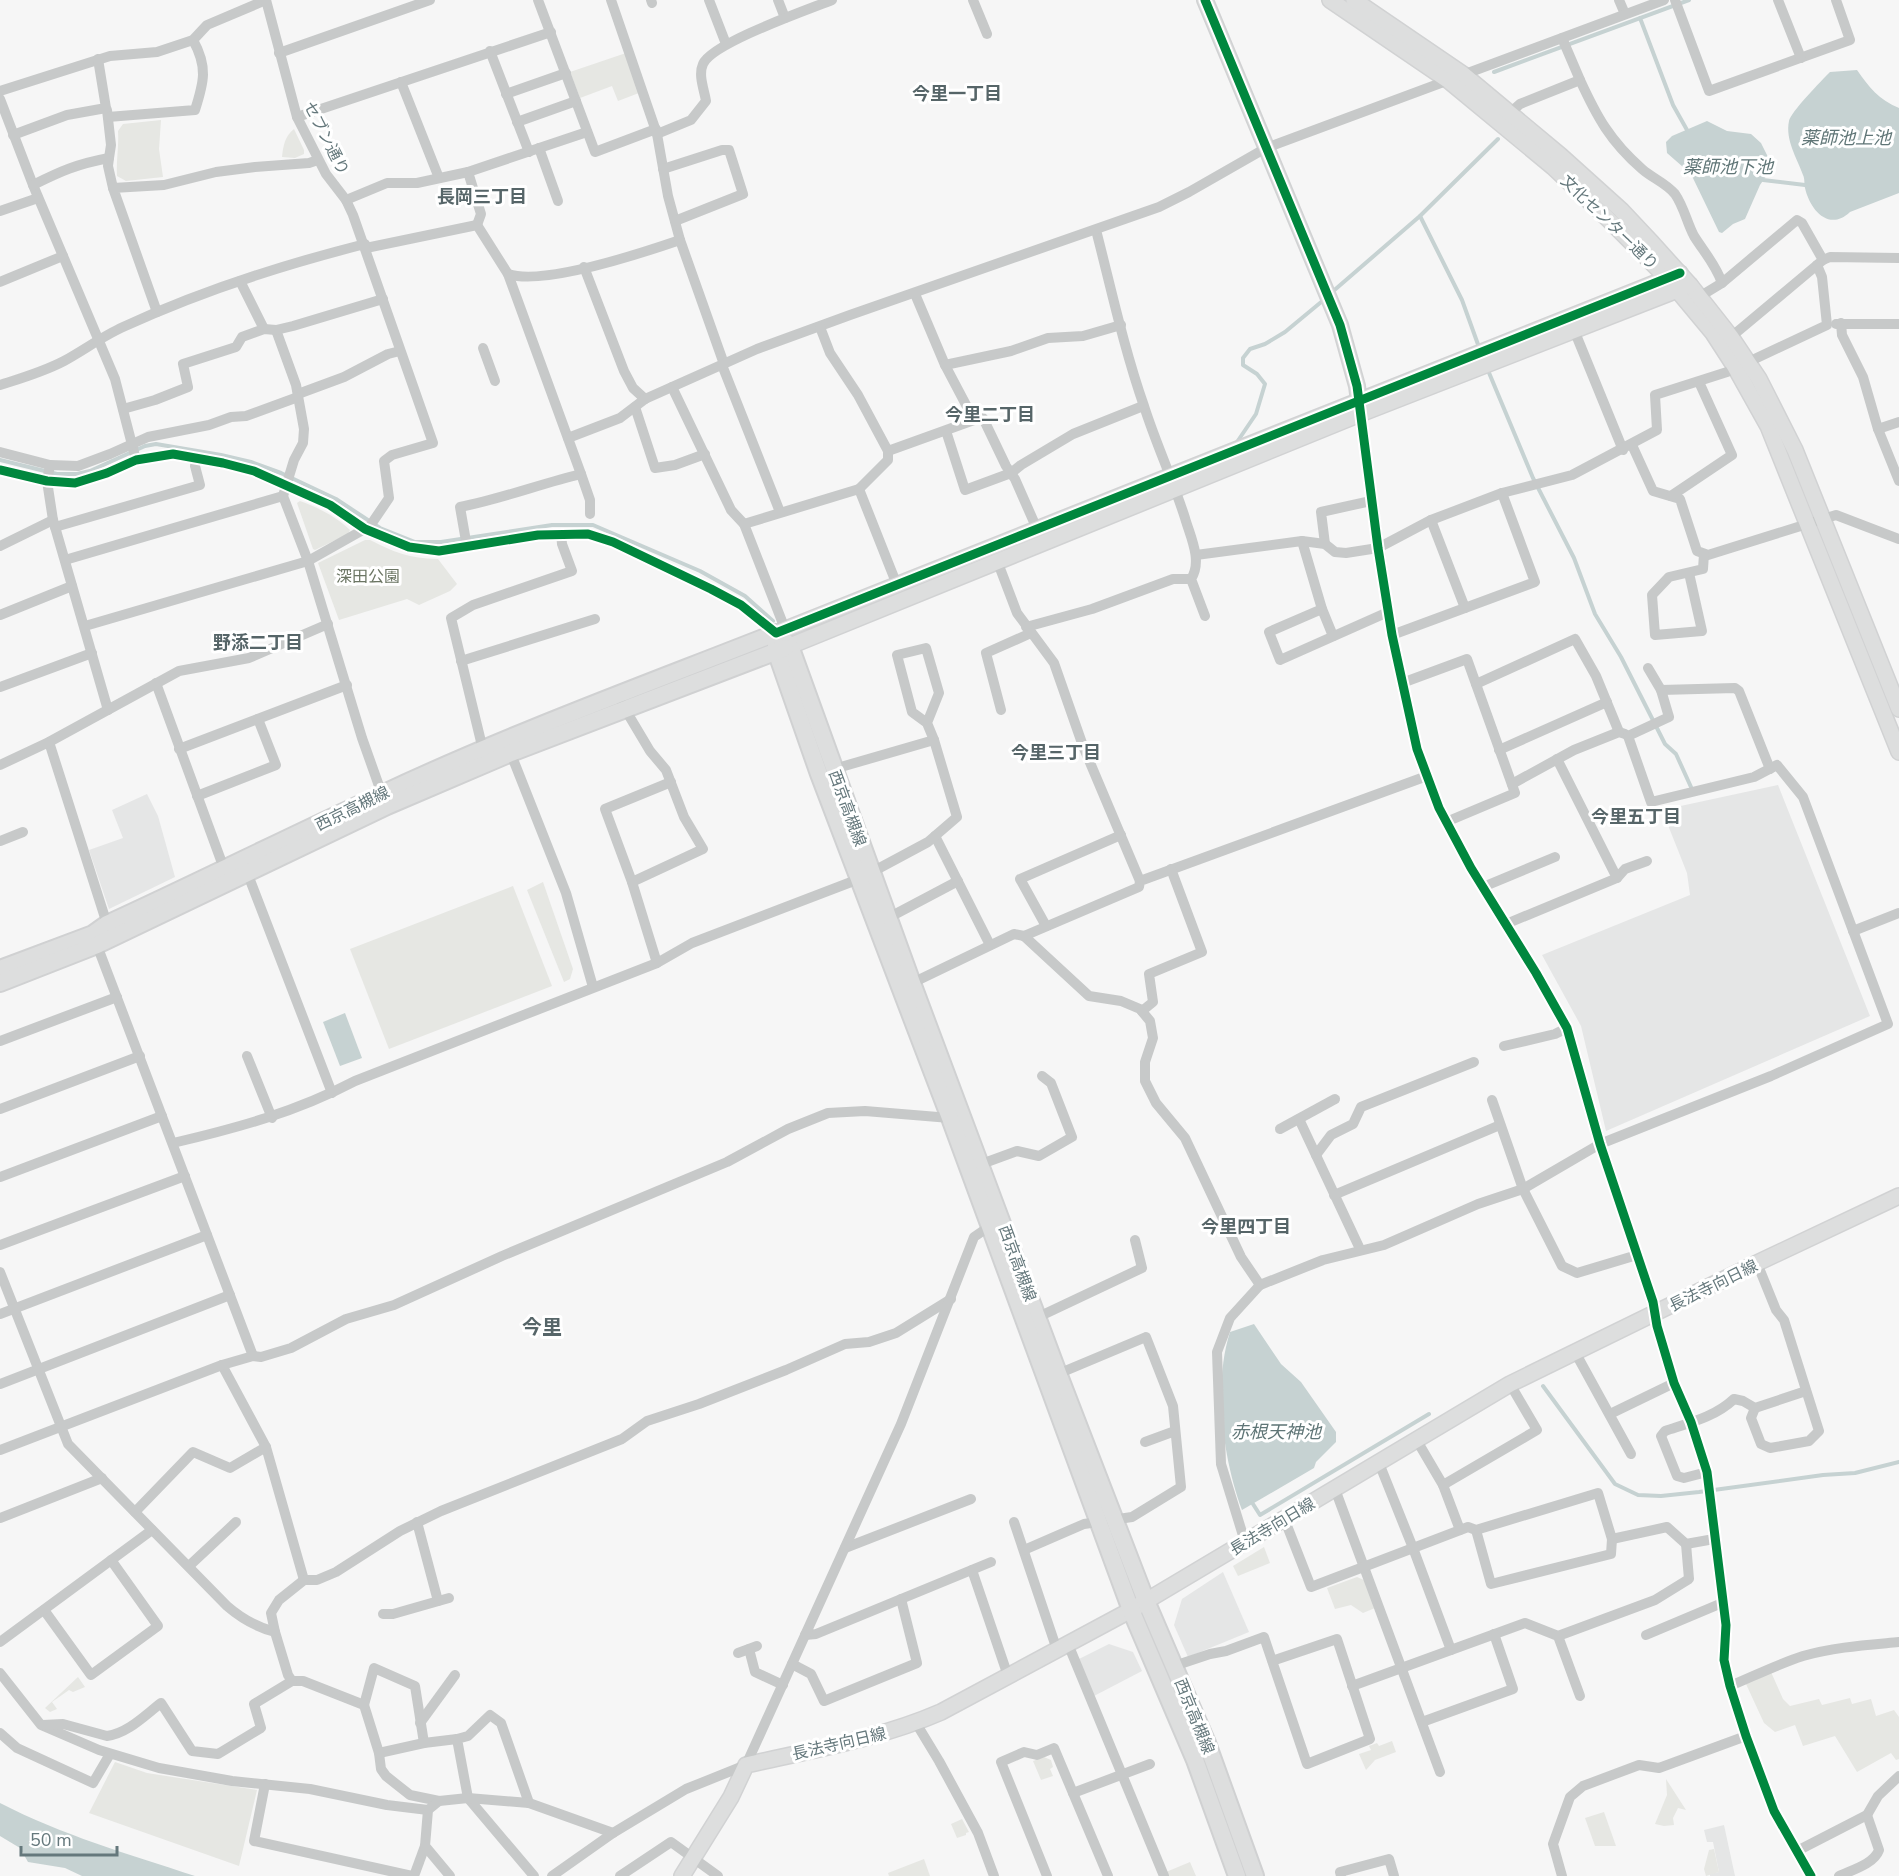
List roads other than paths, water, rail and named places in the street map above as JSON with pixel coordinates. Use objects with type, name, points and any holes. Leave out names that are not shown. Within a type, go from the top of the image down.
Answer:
[{"type":"main road","name":"西京高槻線","points":[[0,983],[384,800],[484,756],[621,702],[781,631],[783,649],[819,774],[865,875],[888,918],[906,987],[950,1118],[974,1167],[990,1226],[1032,1321]]},
{"type":"main road","name":"西京高槻線","points":[[621,702],[783,649]]},
{"type":"main road","name":"西京高槻線","points":[[783,649],[834,769],[865,875],[1107,1521],[1146,1601],[1207,1743],[1245,1872]]},
{"type":"main road","name":"西京高槻線","points":[[0,969],[99,934],[227,876]]},
{"type":"main road","name":"西京高槻線","points":[[1107,1521],[1131,1610],[1245,1872]]},
{"type":"street","points":[[0,90],[98,59],[157,52],[194,40],[207,26],[266,0]]},
{"type":"street","name":"セブン通り","points":[[266,0],[297,117],[326,174],[346,200],[365,246],[433,442],[392,455],[384,461],[389,498],[370,525]]},
{"type":"street","points":[[279,53],[430,0]]},
{"type":"street","points":[[538,0],[595,152],[691,120],[706,101],[700,72],[703,62],[714,51],[785,18],[832,0]]},
{"type":"street","points":[[611,0],[656,131],[668,196],[680,240],[723,364],[780,512]]},
{"type":"street","points":[[709,0],[726,44]]},
{"type":"street","points":[[778,0],[785,18]]},
{"type":"street","points":[[974,0],[987,34]]},
{"type":"street","points":[[1206,0],[1340,325],[1360,407],[1371,501],[1388,612],[1417,749],[1446,822],[1566,1028],[1600,1144],[1653,1302],[1674,1383],[1691,1422],[1708,1476],[1726,1625],[1724,1660],[1730,1686],[1774,1811],[1811,1876]]},
{"type":"street","name":"文化センター通り","points":[[1330,0],[1449,81],[1553,166],[1684,288],[1731,337],[1899,752]]},
{"type":"street","name":"文化センター通り","points":[[1354,0],[1464,75],[1561,156],[1621,210],[1684,288],[1713,333],[1742,364],[1795,450],[1899,709]]},
{"type":"street","points":[[1619,0],[1625,14]]},
{"type":"street","points":[[568,438],[620,418],[645,399],[756,349],[1159,207],[1266,148],[1464,75],[1565,44],[1625,14],[1664,0]]},
{"type":"street","points":[[1778,0],[1801,58]]},
{"type":"street","points":[[1676,2],[1709,91],[1850,40],[1836,0]]},
{"type":"street","points":[[297,117],[551,32]]},
{"type":"street","points":[[0,135],[67,115],[195,110],[204,85],[204,67],[194,40]]},
{"type":"street","points":[[1565,44],[1597,117],[1620,149],[1674,194],[1694,235],[1717,269],[1722,283]]},
{"type":"street","points":[[490,51],[517,122],[534,150],[558,201]]},
{"type":"street","points":[[98,59],[111,145],[108,166],[113,188],[157,312]]},
{"type":"street","points":[[506,94],[566,73]]},
{"type":"street","points":[[1510,113],[1521,104],[1580,80]]},
{"type":"street","points":[[401,82],[440,178]]},
{"type":"street","points":[[0,99],[38,198],[115,379],[134,452]]},
{"type":"street","points":[[517,122],[576,101]]},
{"type":"street","points":[[346,200],[387,183],[417,183],[468,172],[587,132]]},
{"type":"street","points":[[663,169],[722,150],[729,150],[743,194],[675,221]]},
{"type":"street","points":[[33,185],[72,166],[109,158]]},
{"type":"street","points":[[113,188],[164,185],[216,172],[309,163],[318,160]]},
{"type":"street","points":[[468,172],[481,214],[477,225]]},
{"type":"street","points":[[0,211],[38,198]]},
{"type":"street","points":[[781,631],[1170,475],[1360,407],[1572,325],[1684,288],[1722,283],[1797,220],[1802,223],[1820,263],[1827,325]]},
{"type":"street","points":[[0,385],[42,371],[120,328],[157,312],[270,270],[365,246],[477,225]]},
{"type":"street","points":[[477,225],[508,274],[590,500],[590,514]]},
{"type":"street","points":[[1096,230],[1143,406],[1176,489],[1196,555],[1195,573],[1191,579]]},
{"type":"street","points":[[508,274],[526,277],[544,276],[645,252],[680,240]]},
{"type":"street","points":[[0,282],[63,256]]},
{"type":"street","points":[[1731,337],[1830,257],[1899,258]]},
{"type":"street","points":[[584,267],[624,371],[633,388],[645,399]]},
{"type":"street","points":[[240,281],[264,329]]},
{"type":"street","points":[[915,294],[945,365],[974,420]]},
{"type":"street","points":[[123,409],[188,387],[183,364],[236,347],[242,337],[264,329],[276,330],[383,300]]},
{"type":"street","points":[[1841,323],[1842,335],[1863,377],[1878,429],[1899,481]]},
{"type":"street","points":[[1196,555],[1302,541],[1325,544],[1335,552],[1346,553],[1378,548],[1431,520],[1502,494],[1572,475],[1628,447],[1657,430],[1655,395],[1727,372],[1827,325],[1841,323],[1899,324]]},
{"type":"street","points":[[945,365],[1011,351],[1048,338],[1083,336],[1121,325]]},
{"type":"street","points":[[1572,325],[1628,447],[1653,490],[1680,499],[1697,551],[1708,555],[1836,515],[1899,539]]},
{"type":"street","points":[[744,524],[859,489],[888,460],[888,451],[858,395],[830,353],[820,327]]},
{"type":"street","points":[[276,330],[298,395],[304,429],[303,442],[284,496],[308,561],[362,738],[384,800]]},
{"type":"street","points":[[483,348],[495,381]]},
{"type":"street","points":[[0,452],[75,483],[106,474],[134,452],[148,437],[209,425],[231,417],[246,416],[344,377],[388,354],[400,351]]},
{"type":"street","points":[[1671,496],[1732,454],[1699,382]]},
{"type":"street","points":[[672,387],[731,510],[744,524],[781,631]]},
{"type":"street","points":[[946,431],[965,490],[1011,473],[1073,434],[1143,406]]},
{"type":"street","points":[[635,407],[655,468],[675,465],[705,454]]},
{"type":"street","points":[[783,649],[1176,489],[1360,407]]},
{"type":"street","points":[[888,451],[983,418],[1037,529]]},
{"type":"street","points":[[1878,429],[1899,422]]},
{"type":"street","points":[[0,470],[48,472],[134,452],[173,454],[289,479],[330,505],[409,547],[439,551],[538,535],[588,534],[613,542],[664,565],[741,605],[781,631]]},
{"type":"street","points":[[0,546],[54,524],[201,485],[195,466],[196,458]]},
{"type":"street","points":[[48,472],[54,524],[108,710]]},
{"type":"street","points":[[467,548],[460,507],[581,474]]},
{"type":"street","points":[[859,489],[897,585]]},
{"type":"street","points":[[1392,635],[1535,582],[1502,494]]},
{"type":"street","points":[[65,560],[284,496]]},
{"type":"street","points":[[1325,544],[1321,512],[1371,501]]},
{"type":"street","points":[[1431,520],[1465,608]]},
{"type":"street","points":[[85,626],[308,561],[370,525]]},
{"type":"street","points":[[484,756],[451,618],[473,605],[572,571],[562,544],[561,533]]},
{"type":"street","points":[[1302,541],[1322,609],[1333,636]]},
{"type":"street","points":[[1689,573],[1702,631],[1655,635],[1652,595],[1669,578],[1702,569],[1704,554]]},
{"type":"street","points":[[998,563],[1017,613],[1054,663],[1083,746],[1140,880],[1138,887],[1024,936]]},
{"type":"street","points":[[1001,710],[987,653],[1028,630],[1173,579],[1191,579]]},
{"type":"street","points":[[1191,579],[1205,616]]},
{"type":"street","points":[[0,615],[72,586]]},
{"type":"street","points":[[1322,609],[1269,633],[1280,660],[1388,612]]},
{"type":"street","points":[[461,661],[595,620]]},
{"type":"street","points":[[0,765],[49,742],[179,670],[249,658],[328,624]]},
{"type":"street","points":[[1245,1542],[1221,1464],[1217,1353],[1230,1318],[1260,1285],[1323,1260],[1360,1249],[1384,1245],[1478,1204],[1523,1189],[1600,1144],[1771,1076],[1888,1024],[1803,797],[1777,765],[1754,777],[1651,801],[1624,734],[1575,639],[1476,684]]},
{"type":"street","points":[[173,1143],[272,1118],[355,1081],[657,963],[692,943],[865,875],[928,842],[957,817],[927,723],[912,712],[897,655],[926,648],[939,693],[927,723]]},
{"type":"street","points":[[0,687],[92,653]]},
{"type":"street","points":[[1402,683],[1467,659],[1515,792],[1446,822]]},
{"type":"street","points":[[1512,784],[1574,750],[1669,717],[1661,690],[1648,668]]},
{"type":"street","points":[[156,683],[227,876]]},
{"type":"street","points":[[179,749],[347,685]]},
{"type":"street","points":[[1661,690],[1735,688],[1739,691],[1770,769]]},
{"type":"street","points":[[621,702],[650,751],[666,770],[684,817],[703,849],[632,882]]},
{"type":"street","points":[[1499,750],[1607,702]]},
{"type":"street","points":[[197,796],[276,765],[258,719]]},
{"type":"street","points":[[834,769],[934,740]]},
{"type":"street","points":[[49,742],[117,997],[253,1356]]},
{"type":"street","points":[[508,747],[566,893],[593,987]]},
{"type":"street","points":[[1557,759],[1617,878]]},
{"type":"street","points":[[1140,880],[1427,776]]},
{"type":"street","points":[[657,963],[632,882],[605,809],[671,782]]},
{"type":"street","points":[[0,841],[22,832]]},
{"type":"street","points":[[1047,926],[1020,879],[1121,835]]},
{"type":"street","points":[[935,836],[990,945]]},
{"type":"street","points":[[1483,887],[1555,857]]},
{"type":"street","points":[[1506,924],[1617,878],[1625,870],[1647,861]]},
{"type":"street","points":[[245,868],[332,1093]]},
{"type":"street","points":[[1142,1011],[1153,1002],[1149,974],[1202,952],[1170,869]]},
{"type":"street","points":[[888,918],[958,881]]},
{"type":"street","points":[[1853,930],[1899,913]]},
{"type":"street","points":[[906,987],[1014,934],[1024,936],[1089,996],[1121,1001],[1142,1011],[1150,1021],[1153,1038],[1145,1062],[1145,1081],[1156,1103],[1185,1138],[1241,1257],[1260,1285]]},
{"type":"street","points":[[0,1041],[117,997]]},
{"type":"street","points":[[1504,1046],[1555,1034],[1566,1028]]},
{"type":"street","points":[[0,1109],[140,1056]]},
{"type":"street","points":[[247,1056],[272,1118]]},
{"type":"street","points":[[1316,1155],[1331,1135],[1353,1124],[1361,1107],[1474,1062]]},
{"type":"street","points":[[974,1167],[1017,1151],[1039,1156],[1072,1137],[1051,1083],[1042,1076]]},
{"type":"street","points":[[1281,1129],[1335,1099]]},
{"type":"street","points":[[1492,1100],[1523,1189],[1562,1266],[1577,1273],[1637,1255]]},
{"type":"street","points":[[0,1450],[222,1365],[291,1348],[346,1319],[394,1305],[502,1256],[727,1162],[788,1129],[828,1113],[865,1111],[950,1118]]},
{"type":"street","points":[[0,1178],[162,1116]]},
{"type":"street","points":[[1299,1119],[1360,1249]]},
{"type":"street","points":[[1334,1194],[1500,1125]]},
{"type":"street","points":[[0,1245],[185,1176]]},
{"type":"street","name":"長法寺向日線","points":[[747,1765],[882,1734],[941,1712],[1131,1610],[1510,1384],[1899,1196]]},
{"type":"street","points":[[682,1876],[731,1797],[747,1765],[901,1424],[974,1237],[990,1226]]},
{"type":"street","points":[[0,1314],[207,1235]]},
{"type":"street","points":[[1032,1321],[1142,1268],[1135,1240]]},
{"type":"street","points":[[1755,1408],[1751,1418],[1761,1444],[1770,1448],[1809,1441],[1819,1431],[1784,1320],[1776,1310],[1757,1263]]},
{"type":"street","points":[[0,1272],[68,1444],[227,1606],[244,1620],[275,1632]]},
{"type":"street","points":[[0,1384],[230,1295]]},
{"type":"street","points":[[292,1681],[288,1675],[271,1612],[287,1592],[304,1580],[316,1580],[336,1572],[417,1522],[622,1439],[647,1421],[699,1404],[845,1344],[869,1342],[896,1333],[951,1299]]},
{"type":"street","points":[[1024,1550],[1084,1524],[1132,1517],[1180,1488],[1173,1406],[1146,1336],[1052,1376]]},
{"type":"street","points":[[1575,1352],[1631,1454]]},
{"type":"street","points":[[222,1365],[266,1448],[304,1580]]},
{"type":"street","points":[[1610,1414],[1674,1383]]},
{"type":"street","points":[[1443,1485],[1537,1430],[1510,1384]]},
{"type":"street","points":[[1708,1476],[1684,1478],[1677,1476],[1661,1436],[1665,1431],[1724,1409],[1734,1399],[1755,1408],[1806,1392]]},
{"type":"street","points":[[1145,1442],[1175,1431]]},
{"type":"street","points":[[1416,1439],[1443,1485],[1460,1530]]},
{"type":"street","points":[[135,1512],[193,1452],[230,1468],[266,1448]]},
{"type":"street","points":[[1379,1463],[1451,1650]]},
{"type":"street","points":[[0,1518],[102,1478]]},
{"type":"street","points":[[1335,1489],[1440,1772]]},
{"type":"street","points":[[1284,1518],[1311,1587],[1468,1527],[1476,1530],[1598,1493],[1612,1539],[1611,1554],[1491,1584],[1476,1530]]},
{"type":"street","points":[[845,1548],[971,1499]]},
{"type":"street","points":[[189,1566],[236,1522]]},
{"type":"street","points":[[384,1614],[393,1614],[444,1600],[417,1522]]},
{"type":"street","points":[[1014,1522],[1062,1647],[1122,1774],[1164,1876]]},
{"type":"street","points":[[1353,1686],[1525,1623],[1558,1636],[1655,1599],[1689,1579],[1686,1544],[1666,1527],[1612,1539]]},
{"type":"street","points":[[0,1642],[152,1530]]},
{"type":"street","points":[[1686,1544],[1714,1539]]},
{"type":"street","points":[[44,1610],[91,1675],[158,1626],[111,1560]]},
{"type":"street","points":[[805,1635],[816,1634],[991,1563]]},
{"type":"street","points":[[972,1570],[1008,1676]]},
{"type":"street","points":[[792,1664],[811,1674],[824,1701],[917,1664],[901,1599]]},
{"type":"street","points":[[1646,1635],[1722,1603]]},
{"type":"street","points":[[1422,1722],[1513,1689],[1494,1634]]},
{"type":"street","points":[[1558,1636],[1580,1696]]},
{"type":"street","points":[[1174,1666],[1264,1637],[1272,1661],[1307,1764],[1370,1739],[1337,1639],[1272,1661]]},
{"type":"street","points":[[1730,1686],[1804,1656],[1851,1646],[1899,1642]]},
{"type":"street","points":[[748,1650],[755,1672],[783,1685]]},
{"type":"street","points":[[424,1743],[415,1686],[374,1668],[364,1705],[379,1753],[381,1769],[386,1776],[410,1795],[439,1801],[468,1798],[529,1803],[613,1833]]},
{"type":"street","points":[[0,1673],[41,1725],[110,1754],[159,1768],[232,1781],[310,1789],[387,1805],[428,1810]]},
{"type":"street","points":[[420,1723],[455,1675]]},
{"type":"street","points":[[41,1725],[63,1724],[107,1736],[126,1730],[161,1703],[192,1751],[218,1754],[261,1728],[254,1704],[292,1681],[303,1681],[364,1705]]},
{"type":"street","points":[[379,1753],[424,1743],[457,1740],[468,1736],[490,1715],[501,1723],[529,1803]]},
{"type":"street","points":[[916,1723],[978,1833],[994,1876]]},
{"type":"street","points":[[0,1733],[17,1748],[93,1783],[110,1754]]},
{"type":"street","points":[[1562,1876],[1553,1844],[1566,1805],[1575,1791],[1639,1765],[1659,1768],[1746,1736]]},
{"type":"street","points":[[457,1740],[468,1798],[534,1876]]},
{"type":"street","points":[[1047,1876],[1001,1762],[1024,1752],[1037,1755],[1054,1748],[1108,1876]]},
{"type":"street","points":[[1073,1793],[1150,1764]]},
{"type":"street","points":[[552,1876],[613,1833],[686,1789],[747,1765]]},
{"type":"street","points":[[1797,1851],[1867,1815],[1878,1797],[1899,1776]]},
{"type":"street","points":[[265,1784],[254,1841],[413,1876],[425,1846],[428,1810],[439,1801]]},
{"type":"street","points":[[1839,1876],[1871,1860],[1878,1853],[1867,1815]]},
{"type":"street","points":[[620,1876],[671,1842],[718,1876]]},
{"type":"street","points":[[425,1846],[450,1876]]},
{"type":"street","points":[[1341,1876],[1340,1872],[1389,1860],[1394,1876]]},
{"type":"water","name":"薬師池上池","points":[[1857,70],[1875,92],[1899,108],[1899,193],[1850,212],[1842,218],[1828,219],[1816,211],[1811,204],[1804,177],[1790,142],[1789,121],[1800,104],[1830,72]]},
{"type":"water","name":"薬師池下池","points":[[1707,121],[1727,131],[1751,134],[1761,143],[1771,169],[1760,185],[1745,219],[1733,224],[1722,233],[1719,232],[1691,174],[1667,153],[1666,142],[1672,136]]},
{"type":"water","points":[[345,1013],[362,1058],[340,1066],[323,1022]]},
{"type":"water","name":"赤根天神池","points":[[1254,1324],[1281,1364],[1301,1382],[1336,1432],[1336,1442],[1316,1462],[1314,1468],[1242,1510],[1225,1445],[1222,1422],[1222,1375],[1230,1332]]},
{"type":"water","points":[[0,1803],[71,1834],[195,1876],[82,1876],[65,1868],[28,1862],[20,1848],[0,1836]]},
{"type":"waterway","points":[[1494,72],[1689,0]]},
{"type":"waterway","points":[[1640,18],[1673,105],[1687,130]]},
{"type":"waterway","points":[[1331,293],[1420,216],[1498,139]]},
{"type":"waterway","points":[[1763,180],[1805,185]]},
{"type":"waterway","points":[[1420,216],[1462,300],[1480,350]]},
{"type":"waterway","points":[[1235,445],[1256,414],[1265,384],[1257,374],[1243,365],[1243,358],[1250,349],[1265,344],[1285,332],[1326,298]]},
{"type":"waterway","points":[[1487,368],[1533,478],[1574,558],[1595,614],[1621,657],[1665,744],[1676,754],[1691,787]]},
{"type":"waterway","points":[[0,460],[57,474],[77,474],[90,471],[145,446],[156,444],[221,455],[251,462],[281,473],[336,499],[380,528],[415,542],[441,542],[552,525],[593,525],[700,571],[745,596],[773,621]]},
{"type":"waterway","points":[[1543,1386],[1615,1484],[1638,1495],[1661,1496],[1855,1473],[1899,1462]]},
{"type":"waterway","points":[[1253,1504],[1260,1515],[1429,1414]]},
{"type":"district","name":"今里一丁目","points":[[957,94]]},
{"type":"district","name":"長岡三丁目","points":[[482,197]]},
{"type":"district","name":"今里二丁目","points":[[990,415]]},
{"type":"district","name":"野添二丁目","points":[[258,643]]},
{"type":"district","name":"今里三丁目","points":[[1056,753]]},
{"type":"district","name":"今里五丁目","points":[[1636,817]]},
{"type":"district","name":"今里四丁目","points":[[1246,1227]]},
{"type":"district","name":"今里","points":[[542,1327]]},
{"type":"park label","name":"深田公園","points":[[368,576]]}]
